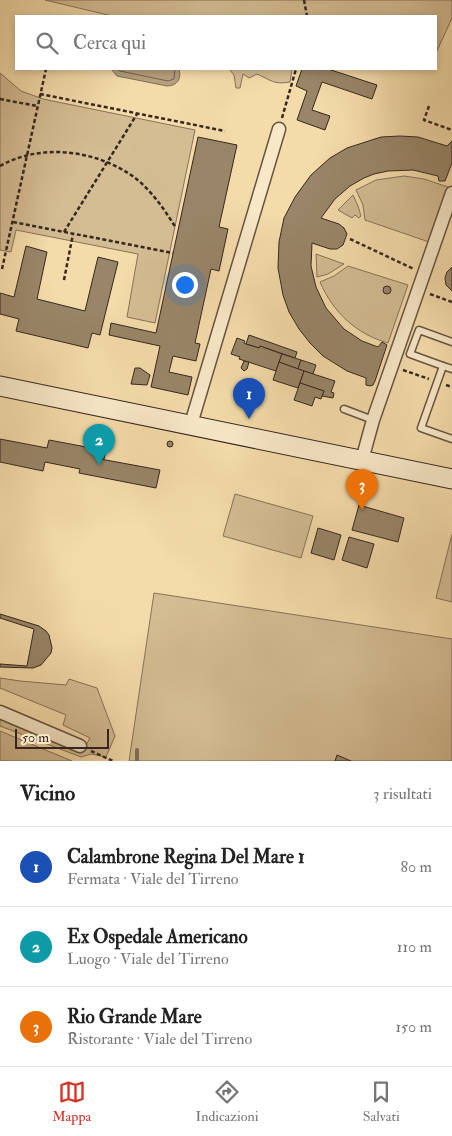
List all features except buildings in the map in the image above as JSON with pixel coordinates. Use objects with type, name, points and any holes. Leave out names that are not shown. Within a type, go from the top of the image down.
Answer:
[{"type":"main road","points":[[0,386],[452,478]]},
{"type":"street","points":[[191,424],[279,129]]},
{"type":"street","points":[[362,460],[373,420],[452,193]]},
{"type":"street","points":[[0,712],[80,746]]},
{"type":"lane","points":[[452,342],[419,330],[410,354],[452,369]]},
{"type":"lane","points":[[443,366],[421,428],[452,439]]},
{"type":"lane","points":[[344,409],[373,420]]},
{"type":"path","points":[[304,0],[307,15]]},
{"type":"path","points":[[2,269],[46,70]]},
{"type":"path","points":[[279,129],[296,70]]},
{"type":"path","points":[[40,94],[225,131]]},
{"type":"path","points":[[0,99],[37,106]]},
{"type":"path","points":[[429,106],[424,120],[452,130]]},
{"type":"path","points":[[64,232],[137,113]]},
{"type":"path","points":[[0,166],[27,156],[48,152],[80,154],[107,163],[132,176],[144,186],[168,214],[176,228]]},
{"type":"path","points":[[13,222],[173,253]]},
{"type":"path","points":[[64,280],[73,234]]},
{"type":"path","points":[[350,239],[425,273]]},
{"type":"path","points":[[419,290],[452,302]]},
{"type":"path","points":[[392,366],[452,387]]},
{"type":"path","points":[[80,746],[113,761]]},
{"type":"shaded area","points":[[45,0],[452,0],[452,18],[437,51],[437,15],[108,15]]},
{"type":"shaded area","points":[[230,70],[292,70],[290,82],[284,83],[269,80],[257,74],[249,78],[243,74],[240,88],[236,88],[234,75]]},
{"type":"shaded area","points":[[0,73],[21,91],[43,99],[195,130],[155,323],[127,317],[138,254],[16,230],[11,252],[0,250]]},
{"type":"shaded area","points":[[404,176],[424,179],[448,187],[429,242],[365,220],[363,205],[356,190],[376,180]]},
{"type":"shaded area","points":[[353,195],[361,216],[359,218],[355,215],[352,218],[338,210]]},
{"type":"shaded area","points":[[316,254],[344,264],[328,274],[317,277]]},
{"type":"shaded area","points":[[348,266],[408,285],[388,343],[356,328],[339,312],[325,293],[320,282],[334,276]]},
{"type":"shaded area","points":[[235,494],[313,516],[301,558],[223,536]]},
{"type":"shaded area","points":[[452,534],[452,602],[436,598]]},
{"type":"shaded area","points":[[154,593],[452,639],[452,761],[129,761]]},
{"type":"shaded area","points":[[0,678],[66,685],[69,679],[97,688],[115,736],[106,757],[91,754],[81,757],[0,726],[0,715],[84,749],[90,738],[63,725],[66,715],[0,688]]},
{"type":"shaded area","points":[[0,731],[72,761],[0,761]]},
{"type":"water","points":[[112,70],[179,70],[180,76],[176,83],[167,86],[117,76]]},
{"type":"waterway","points":[[137,750],[137,761]]},
{"type":"place","name":"Calambrone Regina Del Mare 1","points":[[249,419]]},
{"type":"place","name":"Ex Ospedale Americano","points":[[99,465]]},
{"type":"place","name":"Rio Grande Mare","points":[[362,510]]}]
